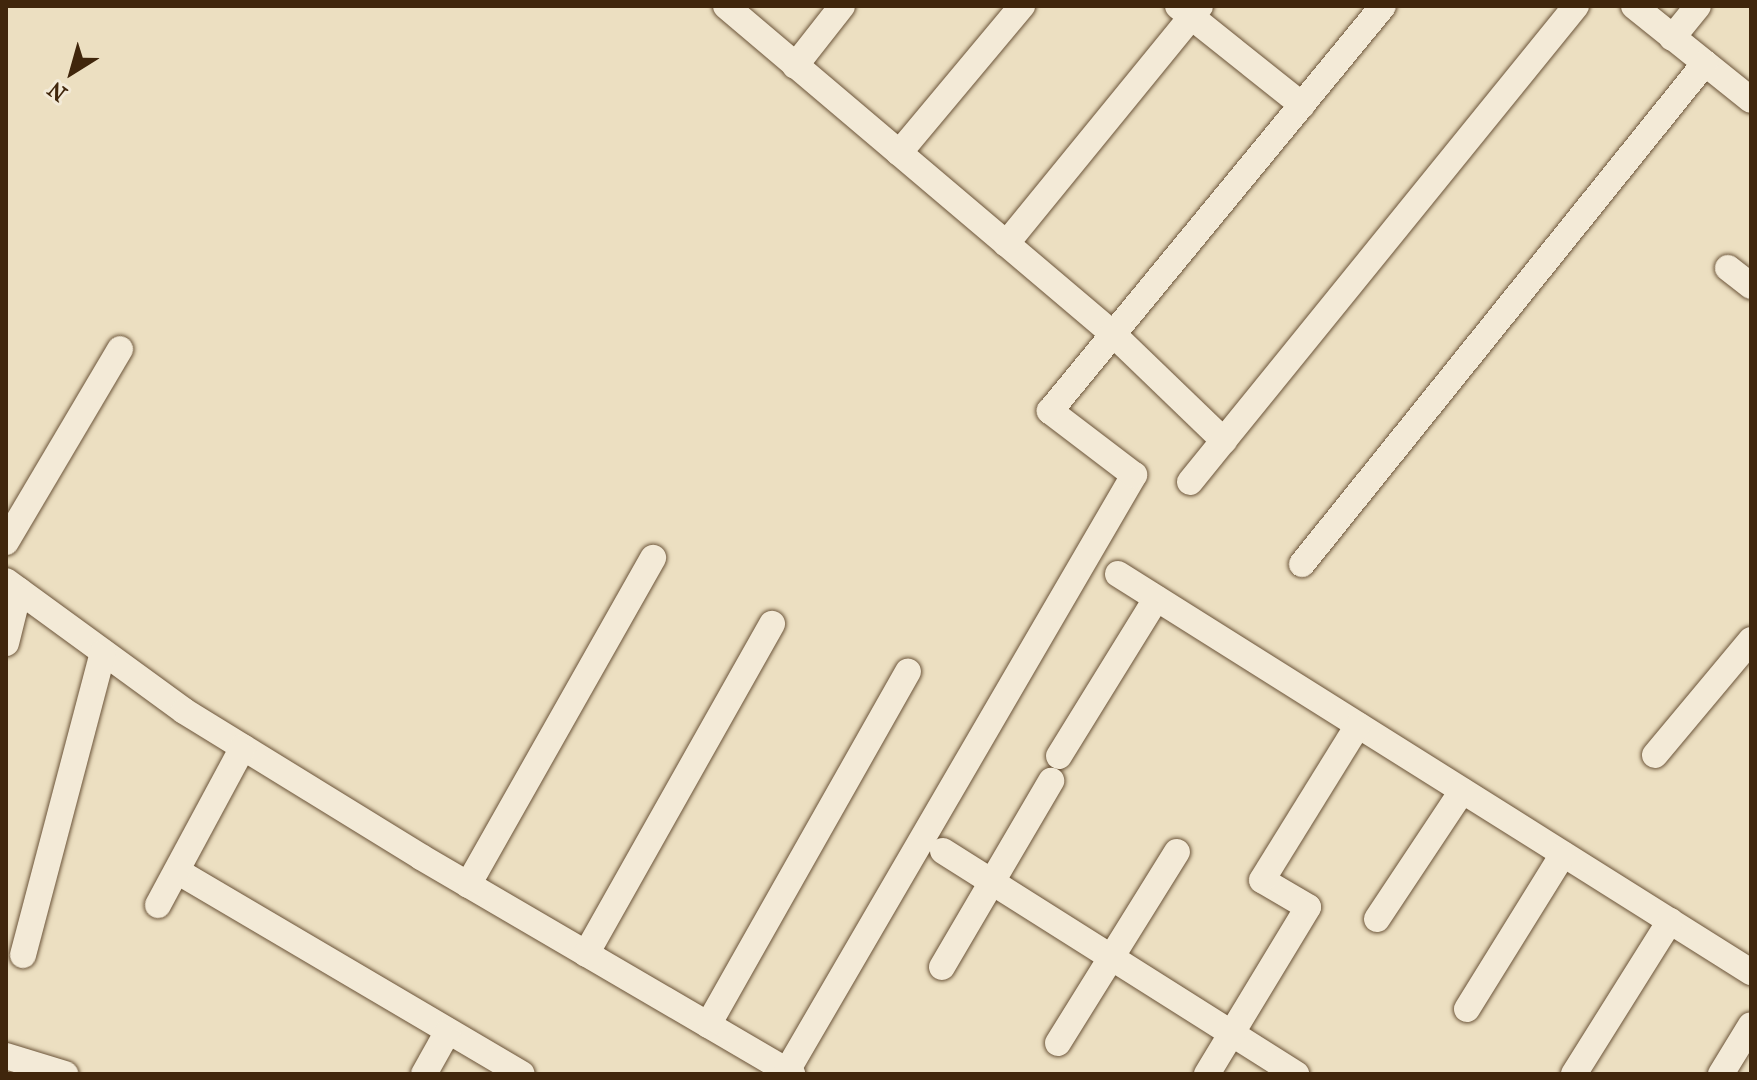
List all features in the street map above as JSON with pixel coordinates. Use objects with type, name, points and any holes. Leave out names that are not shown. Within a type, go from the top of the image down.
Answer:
[{"type":"street","points":[[726,6],[1113,334],[1224,441]]},
{"type":"street","points":[[795,66],[842,6]]},
{"type":"street","points":[[899,153],[1022,6]]},
{"type":"street","points":[[6,643],[13,586],[184,711],[468,885],[789,1073],[1134,475],[1050,411],[1383,6]]},
{"type":"street","points":[[1190,482],[1576,6]]},
{"type":"street","points":[[1634,6],[1751,100]]},
{"type":"street","points":[[1672,38],[1698,6]]},
{"type":"street","points":[[1006,244],[1190,9],[1302,105]]},
{"type":"street","points":[[1302,564],[1705,63]]},
{"type":"street","points":[[1728,268],[1751,286]]},
{"type":"street","points":[[6,542],[120,349]]},
{"type":"street","points":[[468,885],[653,558]]},
{"type":"street","points":[[1118,574],[1751,972]]},
{"type":"street","points":[[942,967],[1156,599]]},
{"type":"street","points":[[586,954],[772,624]]},
{"type":"street","points":[[1655,755],[1751,640]]},
{"type":"street","points":[[23,955],[103,652]]},
{"type":"street","points":[[708,1025],[908,672]]},
{"type":"street","points":[[1207,1074],[1308,907],[1262,880],[1358,725]]},
{"type":"street","points":[[158,905],[243,747]]},
{"type":"street","points":[[1377,919],[1462,791]]},
{"type":"street","points":[[943,851],[1296,1074]]},
{"type":"street","points":[[1058,1043],[1177,852]]},
{"type":"street","points":[[1467,1009],[1563,854]]},
{"type":"street","points":[[177,871],[522,1074]]},
{"type":"street","points":[[1574,1074],[1670,921]]},
{"type":"street","points":[[1721,1074],[1751,1025]]},
{"type":"street","points":[[424,1074],[448,1031]]},
{"type":"street","points":[[6,1056],[65,1074]]}]
